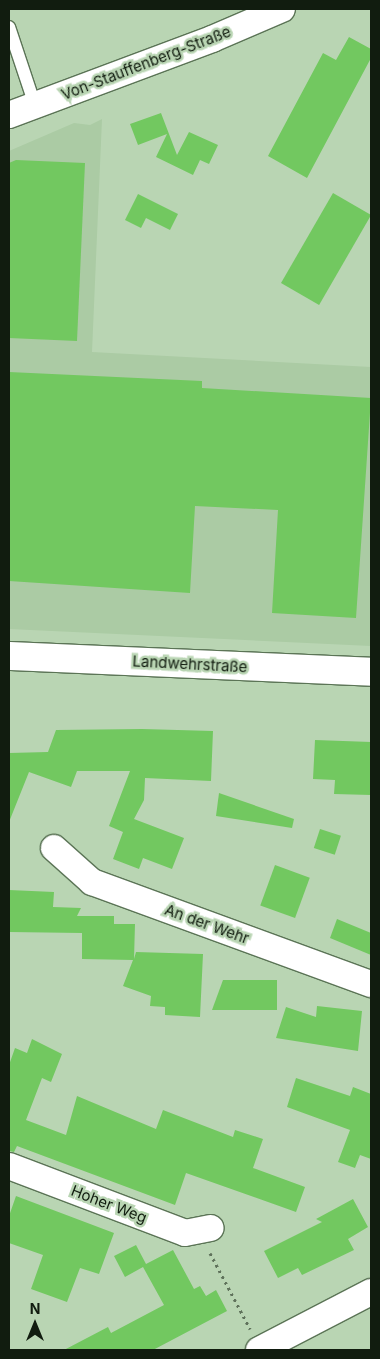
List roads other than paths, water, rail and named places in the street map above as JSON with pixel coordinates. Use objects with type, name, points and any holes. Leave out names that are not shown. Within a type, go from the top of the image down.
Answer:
[{"type":"street","name":"Von-Stauffenberg-Straße","points":[[9,115],[212,39],[282,9]]},
{"type":"street","name":"Landwehrstraße","points":[[9,656],[371,672]]},
{"type":"street","name":"An der Wehr","points":[[54,848],[92,882],[371,984]]},
{"type":"street","name":"Hoher Weg","points":[[9,1166],[185,1233],[211,1228]]},
{"type":"street","points":[[260,1350],[371,1292]]},
{"type":"lane","points":[[9,27],[35,104]]}]
